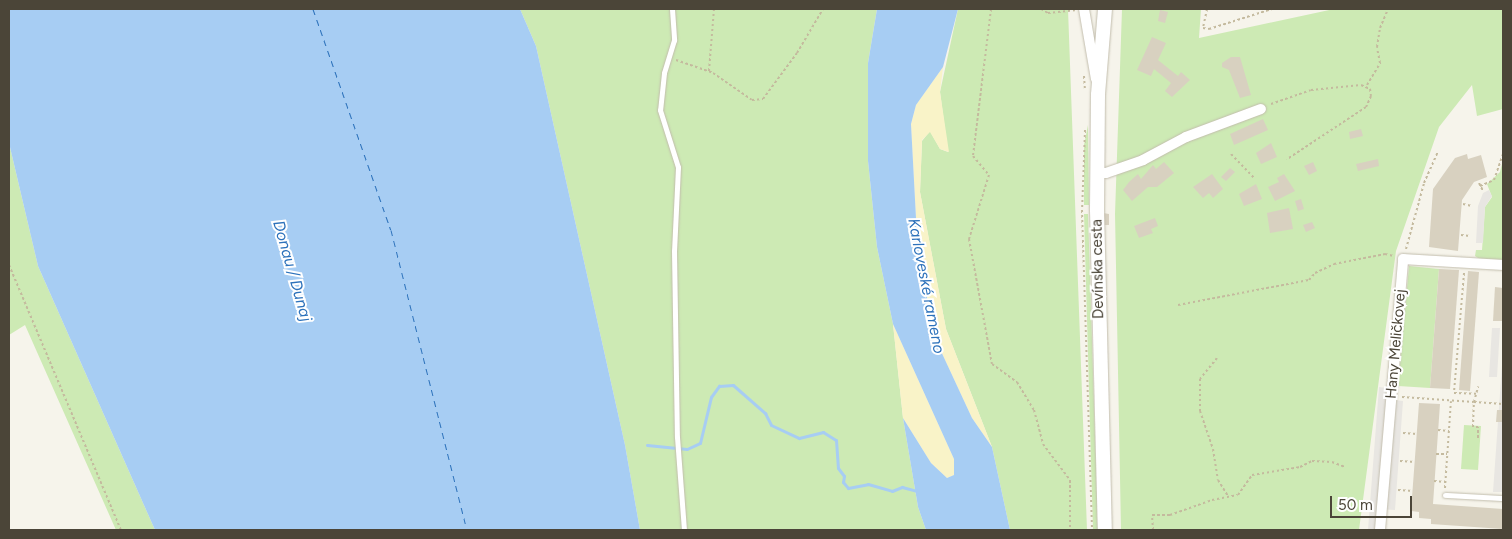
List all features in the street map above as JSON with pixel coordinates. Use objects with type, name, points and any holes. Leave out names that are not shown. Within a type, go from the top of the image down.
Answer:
[{"type":"street","points":[[1080,9],[1092,94]]},
{"type":"street","name":"Devínska cesta","points":[[1105,9],[1092,94],[1097,173],[1105,530]]},
{"type":"street","points":[[1097,173],[1106,173],[1143,160],[1186,137],[1261,110]]},
{"type":"street","points":[[1403,259],[1503,265]]},
{"type":"street","name":"Hany Meličkovej","points":[[1380,530],[1403,259]]},
{"type":"lane","points":[[672,9],[674,40],[669,56],[660,110],[678,168],[674,251],[677,437],[684,530]]},
{"type":"lane","points":[[1444,494],[1503,498]]},
{"type":"path","points":[[709,72],[714,9]]},
{"type":"path","points":[[669,56],[681,64],[709,72],[752,100],[763,99],[797,53],[823,9]]},
{"type":"path","points":[[991,9],[973,156],[989,174],[969,239],[992,364],[1017,382],[1034,410],[1043,444],[1070,480],[1070,530]]},
{"type":"path","points":[[1040,9],[1048,13],[1080,9]]},
{"type":"path","points":[[1207,9],[1203,28],[1209,29],[1272,9]]},
{"type":"path","points":[[1367,86],[1380,64],[1377,47],[1380,28],[1388,9]]},
{"type":"path","points":[[1084,74],[1092,94]]},
{"type":"path","points":[[1261,110],[1299,92],[1367,86]]},
{"type":"path","points":[[1287,159],[1366,106],[1371,96],[1367,86]]},
{"type":"path","points":[[1087,124],[1083,135],[1082,210],[1092,530]]},
{"type":"path","points":[[1178,305],[1309,280],[1315,272],[1334,264],[1385,254],[1403,259],[1424,183],[1438,152]]},
{"type":"path","points":[[1231,154],[1254,178]]},
{"type":"path","points":[[1483,191],[1480,184],[1494,180],[1503,154]]},
{"type":"path","points":[[1464,204],[1472,206]]},
{"type":"path","points":[[1461,235],[1470,236]]},
{"type":"path","points":[[9,265],[120,530]]},
{"type":"path","points":[[1464,268],[1454,393],[1477,394]]},
{"type":"path","points":[[1458,292],[1462,293]]},
{"type":"path","points":[[1456,307],[1461,308]]},
{"type":"path","points":[[1455,322],[1460,323]]},
{"type":"path","points":[[1217,358],[1200,379],[1200,411],[1213,449],[1218,480],[1228,496]]},
{"type":"path","points":[[1478,387],[1474,402],[1473,427],[1478,427],[1478,438]]},
{"type":"path","points":[[1392,396],[1503,404]]},
{"type":"path","points":[[1431,399],[1431,404]]},
{"type":"path","points":[[1444,494],[1451,401]]},
{"type":"path","points":[[1438,430],[1449,431]]},
{"type":"path","points":[[1403,433],[1417,434]]},
{"type":"path","points":[[1436,454],[1447,454]]},
{"type":"path","points":[[1153,530],[1152,515],[1170,515],[1228,496],[1238,495],[1252,475],[1268,470],[1276,472],[1322,460],[1345,467]]},
{"type":"path","points":[[1400,462],[1415,462]]},
{"type":"path","points":[[1434,481],[1445,482]]},
{"type":"path","points":[[1398,490],[1412,491]]},
{"type":"green space","points":[[520,9],[877,9],[868,63],[868,161],[877,247],[893,324],[903,418],[918,507],[926,530],[640,530],[625,445],[536,46]]},
{"type":"green space","points":[[958,9],[1068,9],[1087,530],[1010,530],[992,447],[946,329],[920,192],[922,141],[930,131],[940,149],[948,152],[940,92]]},
{"type":"green space","points":[[1122,9],[1201,9],[1199,38],[1334,9],[1503,9],[1503,109],[1477,116],[1472,85],[1439,127],[1396,251],[1359,530],[1121,530],[1115,214]]},
{"type":"green space","points":[[1088,125],[1089,205],[1084,205],[1084,145]]},
{"type":"green space","points":[[9,143],[38,266],[155,530],[116,530],[25,325],[9,335]]},
{"type":"green space","points":[[1503,160],[1503,262],[1481,260],[1475,256],[1476,250],[1482,250],[1485,207],[1492,197],[1487,184],[1500,172]]},
{"type":"green space","points":[[1084,214],[1088,214],[1098,530],[1093,530]]},
{"type":"green space","points":[[1409,266],[1439,269],[1430,388],[1398,386]]},
{"type":"green space","points":[[1464,425],[1481,426],[1478,470],[1461,469]]},
{"type":"sand","points":[[943,67],[940,92],[949,152],[940,149],[930,132],[922,140],[920,192],[946,329],[992,447],[972,418],[933,334],[917,237],[911,124],[916,105]]},
{"type":"sand","points":[[893,324],[954,459],[954,475],[947,478],[931,463],[903,418]]},
{"type":"shaded area","points":[[1489,190],[1492,196],[1485,207],[1483,243],[1476,243],[1478,206],[1483,193]]},
{"type":"shaded area","points":[[1492,328],[1500,328],[1497,377],[1489,377]]},
{"type":"shaded area","points":[[1503,351],[1503,492],[1493,492]]},
{"type":"shaded area","points":[[1379,387],[1386,388],[1386,399],[1403,401],[1395,510],[1378,509],[1376,530],[1368,530]]},
{"type":"water","name":"Donau / Dunaj","points":[[9,9],[520,9],[536,46],[625,445],[640,530],[155,530],[38,266],[9,143]]},
{"type":"water","points":[[877,9],[958,9],[943,67],[916,105],[911,124],[917,237],[933,334],[972,418],[992,447],[1010,530],[926,530],[918,507],[903,418],[931,463],[947,478],[954,475],[954,459],[893,324],[877,247],[868,161],[868,63]]},
{"type":"building","points":[[1160,10],[1168,12],[1165,23],[1158,21]]},
{"type":"building","points":[[1152,37],[1166,43],[1158,60],[1178,76],[1181,72],[1190,80],[1172,97],[1165,91],[1171,83],[1154,69],[1151,76],[1137,70]]},
{"type":"building","points":[[1231,57],[1240,57],[1251,95],[1240,98],[1229,70],[1222,67],[1222,63]]},
{"type":"building","points":[[1263,119],[1268,130],[1234,145],[1230,134]]},
{"type":"building","points":[[1361,129],[1363,136],[1350,139],[1349,132]]},
{"type":"building","points":[[1271,143],[1277,157],[1261,164],[1256,153]]},
{"type":"building","points":[[1467,154],[1468,159],[1481,155],[1487,177],[1474,182],[1462,200],[1458,251],[1429,247],[1433,189],[1455,158]]},
{"type":"building","points":[[1378,159],[1379,166],[1358,171],[1356,164]]},
{"type":"building","points":[[1164,162],[1174,173],[1157,187],[1148,187],[1132,201],[1123,190],[1129,182],[1138,174],[1141,179],[1153,165],[1156,169]]},
{"type":"building","points":[[1313,162],[1317,171],[1309,175],[1304,166]]},
{"type":"building","points":[[1230,168],[1235,172],[1226,181],[1221,177]]},
{"type":"building","points":[[1212,174],[1223,189],[1213,198],[1209,193],[1203,198],[1193,187]]},
{"type":"building","points":[[1284,174],[1295,191],[1275,201],[1268,187],[1279,182],[1277,178]]},
{"type":"building","points":[[1256,184],[1262,199],[1244,206],[1239,194]]},
{"type":"building","points":[[1301,199],[1304,209],[1298,211],[1295,201]]},
{"type":"building","points":[[1289,208],[1293,229],[1270,233],[1267,213]]},
{"type":"building","points":[[1103,213],[1109,214],[1109,225],[1103,225]]},
{"type":"building","points":[[1155,218],[1158,226],[1151,229],[1153,233],[1139,238],[1134,226]]},
{"type":"building","points":[[1312,222],[1315,228],[1306,232],[1303,225]]},
{"type":"building","points":[[1439,269],[1459,270],[1450,389],[1430,388]]},
{"type":"building","points":[[1468,271],[1479,272],[1470,391],[1459,390]]},
{"type":"building","points":[[1495,287],[1503,288],[1503,321],[1493,321]]},
{"type":"building","points":[[1419,403],[1440,404],[1433,504],[1503,509],[1503,529],[1431,524],[1431,519],[1419,518],[1419,512],[1411,511]]},
{"type":"building","points":[[1497,410],[1503,410],[1503,422],[1496,422]]},
{"type":"waterway","points":[[647,445],[687,449],[700,443],[711,397],[719,386],[733,385],[765,413],[771,425],[799,438],[823,432],[836,440],[838,468],[844,476],[843,482],[848,488],[868,484],[892,491],[902,487],[917,491]]},
{"type":"ferry route","points":[[313,9],[391,230],[467,530]]},
{"type":"water label","name":"Karloveské rameno","points":[[926,286]]}]
